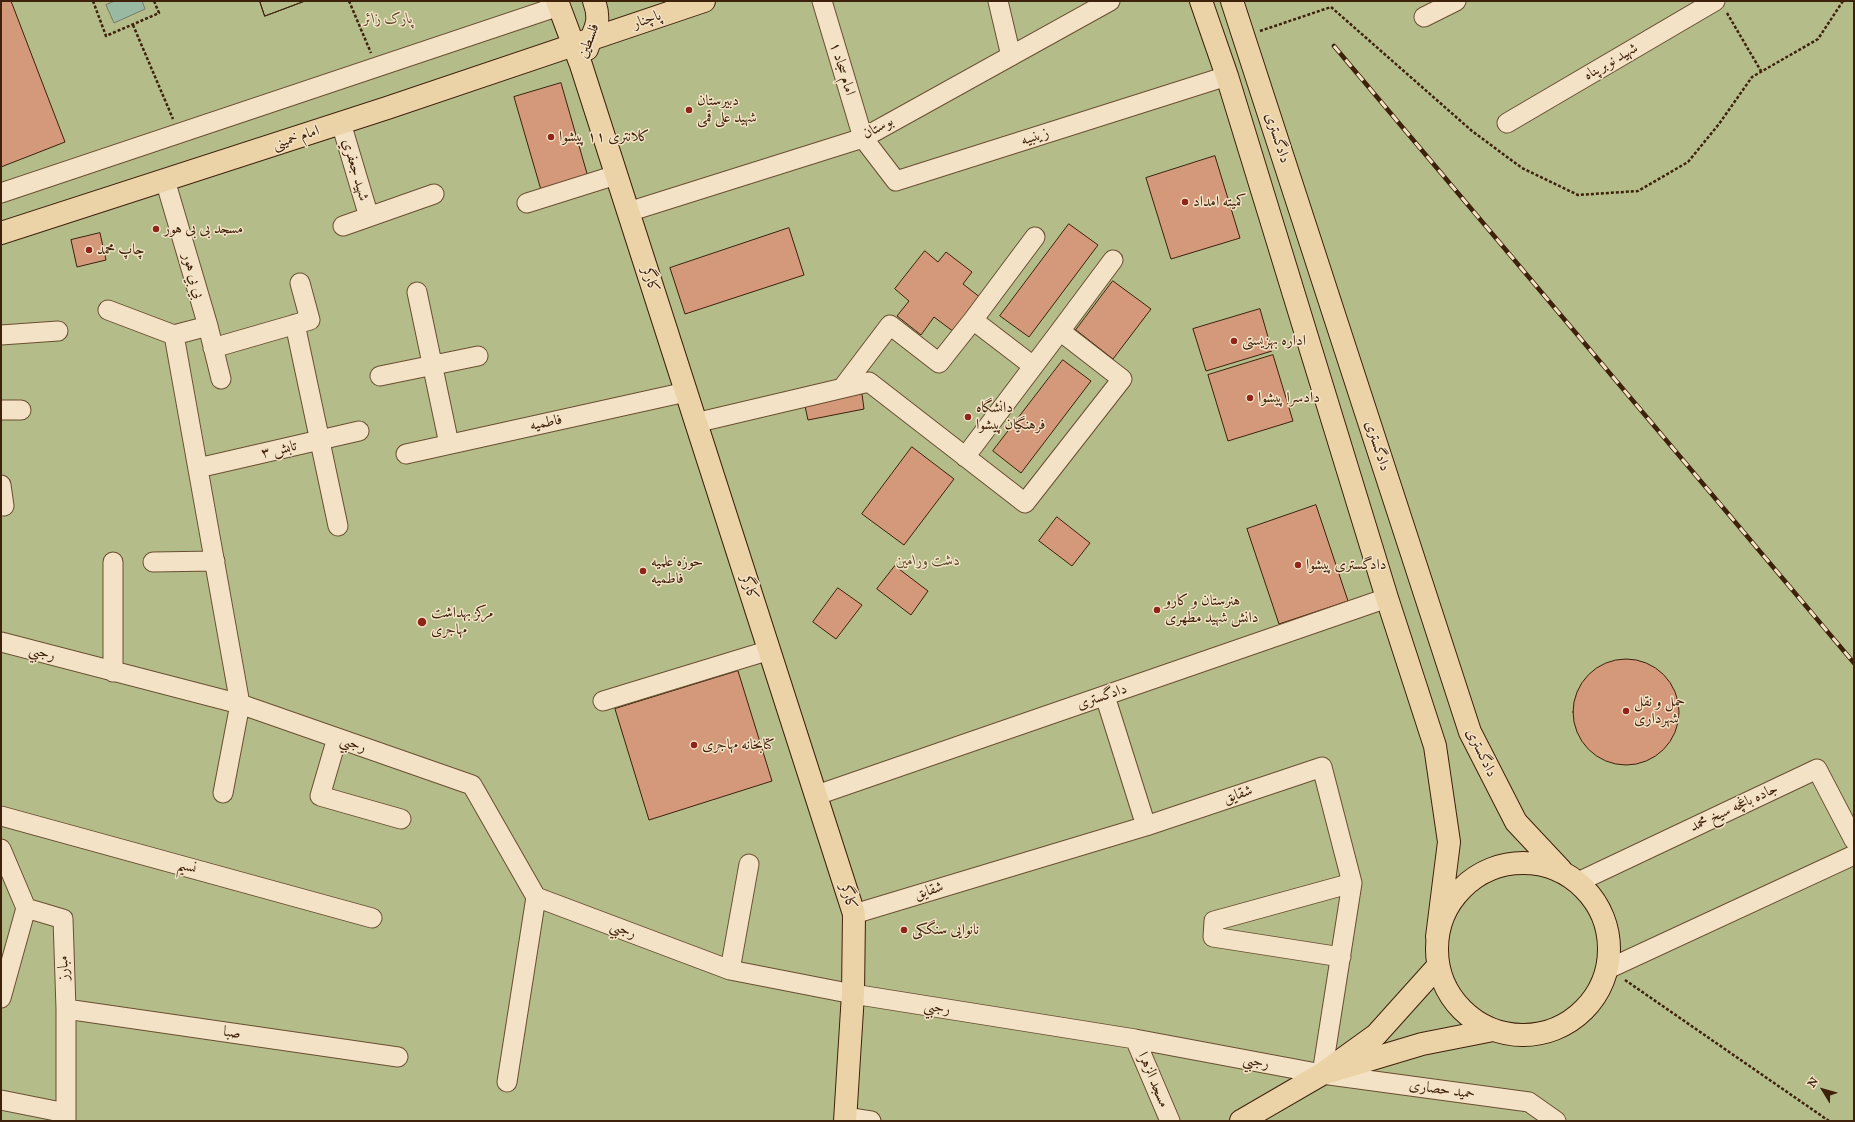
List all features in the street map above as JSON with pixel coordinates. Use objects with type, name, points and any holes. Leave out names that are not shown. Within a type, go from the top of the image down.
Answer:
[{"type":"main road","name":"پاچنار","points":[[582,50],[628,27],[704,1]]},
{"type":"main road","name":"دادگستری","points":[[1201,1],[1226,76],[1436,753],[1449,842],[1437,937]]},
{"type":"main road","name":"دادگستری","points":[[1232,1],[1470,732],[1516,822],[1570,876],[1602,911],[1610,939],[1608,969]]},
{"type":"main road","name":"فلسطین","points":[[558,3],[582,50]]},
{"type":"main road","points":[[596,7],[611,22],[628,27]]},
{"type":"main road","name":"فلسطین","points":[[582,50],[597,26],[596,7]]},
{"type":"main road","name":"امام خمینی","points":[[1,233],[341,123],[582,50]]},
{"type":"main road","name":"کارگر","points":[[582,50],[616,175],[817,795],[854,914],[853,994],[845,1119]]},
{"type":"main road","points":[[1570,876],[1535,863],[1509,863],[1483,872],[1462,888],[1446,909],[1437,937],[1438,966],[1449,994],[1468,1016],[1493,1030],[1522,1036],[1551,1031],[1576,1017],[1596,995],[1608,969]]},
{"type":"main road","points":[[1241,1121],[1322,1074],[1376,1034],[1438,966]]},
{"type":"main road","points":[[1322,1074],[1422,1044],[1493,1030]]},
{"type":"street","name":"امام سجاد ۱","points":[[822,1],[863,138]]},
{"type":"street","points":[[998,1],[1011,56]]},
{"type":"street","name":"بوستان","points":[[628,212],[863,138],[1110,1]]},
{"type":"street","points":[[1424,17],[1456,1]]},
{"type":"street","points":[[1,193],[558,3]]},
{"type":"street","name":"شهید نوبرپناه","points":[[1507,123],[1719,4]]},
{"type":"street","name":"زينبيه","points":[[863,138],[896,181],[1226,76]]},
{"type":"street","name":"شهيد جعفري","points":[[341,123],[369,217]]},
{"type":"street","points":[[527,203],[616,175]]},
{"type":"street","name":"بي بي هور","points":[[165,180],[208,326],[221,380]]},
{"type":"street","points":[[343,226],[434,194]]},
{"type":"street","points":[[843,387],[890,325],[939,363],[1036,237]]},
{"type":"street","points":[[965,457],[1114,260]]},
{"type":"street","points":[[213,348],[310,320],[300,283]]},
{"type":"street","points":[[418,292],[449,444]]},
{"type":"street","points":[[108,310],[174,335],[208,326]]},
{"type":"street","points":[[973,320],[1033,366]]},
{"type":"street","points":[[295,324],[321,440],[338,526]]},
{"type":"street","points":[[1,335],[58,331]]},
{"type":"street","points":[[695,422],[869,382],[1025,503],[1122,379],[1060,331]]},
{"type":"street","points":[[174,335],[240,704],[223,793]]},
{"type":"street","points":[[380,376],[478,356]]},
{"type":"street","name":"فاطميه","points":[[406,454],[686,392]]},
{"type":"street","points":[[1,410],[21,410]]},
{"type":"street","name":"تابش ۳","points":[[198,468],[359,431]]},
{"type":"street","points":[[1,485],[4,506]]},
{"type":"street","points":[[153,562],[215,561]]},
{"type":"street","points":[[113,562],[113,672]]},
{"type":"street","name":"دادگستری","points":[[817,795],[1387,598]]},
{"type":"street","name":"رجبي","points":[[1,642],[240,704],[472,786],[536,897],[730,970],[853,994],[1135,1039],[1322,1074]]},
{"type":"street","points":[[603,701],[770,650]]},
{"type":"street","points":[[1105,696],[1146,826]]},
{"type":"street","points":[[337,738],[320,796],[401,819]]},
{"type":"street","name":"شقايق","points":[[854,914],[1146,826],[1322,767],[1352,883],[1322,1074]]},
{"type":"street","name":"جاده باغچه سیخ محمد","points":[[1570,876],[1817,769],[1854,840]]},
{"type":"street","name":"نسيم","points":[[1,816],[372,918]]},
{"type":"street","points":[[1,849],[26,908],[1,998]]},
{"type":"street","points":[[1608,969],[1854,855]]},
{"type":"street","points":[[730,970],[749,864]]},
{"type":"street","points":[[1341,957],[1213,937],[1214,922],[1352,883]]},
{"type":"street","points":[[507,1082],[536,897]]},
{"type":"street","name":"مبارز","points":[[26,908],[62,919],[66,1009],[66,1117]]},
{"type":"street","name":"صبا","points":[[66,1009],[398,1057]]},
{"type":"street","name":"مسجد الزهرا","points":[[1135,1039],[1170,1121]]},
{"type":"street","name":"حمید حصاری","points":[[1322,1074],[1529,1102],[1556,1121]]},
{"type":"street","points":[[1,1100],[66,1117]]},
{"type":"street","points":[[845,1119],[871,1121]]},
{"type":"path","points":[[93,1],[92,2],[106,36],[159,14],[154,1]]},
{"type":"path","points":[[349,1],[372,55]]},
{"type":"path","points":[[1719,4],[1761,71]]},
{"type":"path","points":[[133,25],[174,123]]},
{"type":"path","points":[[1608,969],[1829,1121]]},
{"type":"green space","name":"دشت ورامین","points":[[1,1],[1854,1],[1854,1121],[1,1121]]},
{"type":"shaded area","points":[[115,1],[142,1],[145,9],[114,23],[106,5]]},
{"type":"building","points":[[1,1],[11,1],[65,142],[1,167]]},
{"type":"building","points":[[260,1],[305,1],[265,16]]},
{"type":"building","points":[[260,1],[305,1],[265,16]]},
{"type":"building","name":"کلانتری ۱۱ پیشوا","points":[[561,83],[588,177],[541,190],[514,97]]},
{"type":"building","points":[[1215,156],[1240,238],[1171,259],[1146,178]]},
{"type":"building","points":[[1069,224],[1098,245],[1029,337],[1000,316]]},
{"type":"building","points":[[789,228],[804,275],[685,314],[670,268]]},
{"type":"building","name":"چاپ محمد","points":[[100,233],[106,260],[77,267],[71,240]]},
{"type":"building","points":[[925,251],[938,262],[946,252],[972,272],[963,284],[981,298],[954,332],[934,317],[921,335],[897,316],[909,301],[895,289]]},
{"type":"building","points":[[1113,281],[1151,309],[1113,359],[1076,330]]},
{"type":"building","points":[[1260,309],[1272,351],[1206,371],[1193,329]]},
{"type":"building","name":"دادسرا پیشوا","points":[[1273,355],[1293,421],[1228,441],[1208,375]]},
{"type":"building","points":[[1063,360],[1091,381],[1021,473],[993,451]]},
{"type":"building","points":[[862,394],[864,409],[808,420],[805,406]]},
{"type":"building","points":[[912,447],[954,479],[904,545],[862,514]]},
{"type":"building","name":"دادگستری پیشوا","points":[[1316,505],[1348,601],[1279,624],[1247,529]]},
{"type":"building","points":[[1057,517],[1090,543],[1072,566],[1039,541]]},
{"type":"building","points":[[895,566],[928,591],[911,615],[877,589]]},
{"type":"building","points":[[838,588],[862,605],[836,639],[813,622]]},
{"type":"building","name":"حمل و نقل شهرداری","points":[[1626,659],[1646,663],[1663,675],[1675,692],[1679,712],[1675,732],[1663,749],[1646,761],[1626,765],[1606,761],[1589,749],[1577,732],[1573,712],[1577,692],[1589,675],[1606,663]]},
{"type":"building","name":"کتابخانه مهاجری","points":[[738,671],[772,781],[649,820],[615,709]]},
{"type":"railway","points":[[1334,46],[1854,663]]},
{"type":"place","name":"دبیرستان شهید علی قمی","points":[[689,110]]},
{"type":"place","name":"کلانتری ۱۱ پیشوا","points":[[551,137]]},
{"type":"place","name":"کمیته امداد","points":[[1185,202]]},
{"type":"place","name":"مسجد بی بی هور","points":[[156,229]]},
{"type":"place","name":"چاپ محمد","points":[[89,250]]},
{"type":"place","name":"اداره بهزیستی","points":[[1234,341]]},
{"type":"place","name":"دادسرا پیشوا","points":[[1250,398]]},
{"type":"place","name":"دانشگاه فرهنگیان پیشوا","points":[[968,417]]},
{"type":"place","name":"دادگستری پیشوا","points":[[1298,565]]},
{"type":"place","name":"حوزه علمیه فاطمیه","points":[[643,571]]},
{"type":"place","name":"هنرستان و کارو دانش شهید مطهری","points":[[1157,610]]},
{"type":"place","name":"مرکز بهداشت مهاجری","points":[[422,622]]},
{"type":"place","name":"حمل و نقل شهرداری","points":[[1626,711]]},
{"type":"place","name":"کتابخانه مهاجری","points":[[694,745]]},
{"type":"place","name":"نانوایی سنگکی","points":[[904,930]]},
{"type":"park label","name":"پارک زائر","points":[[388,19]]}]
